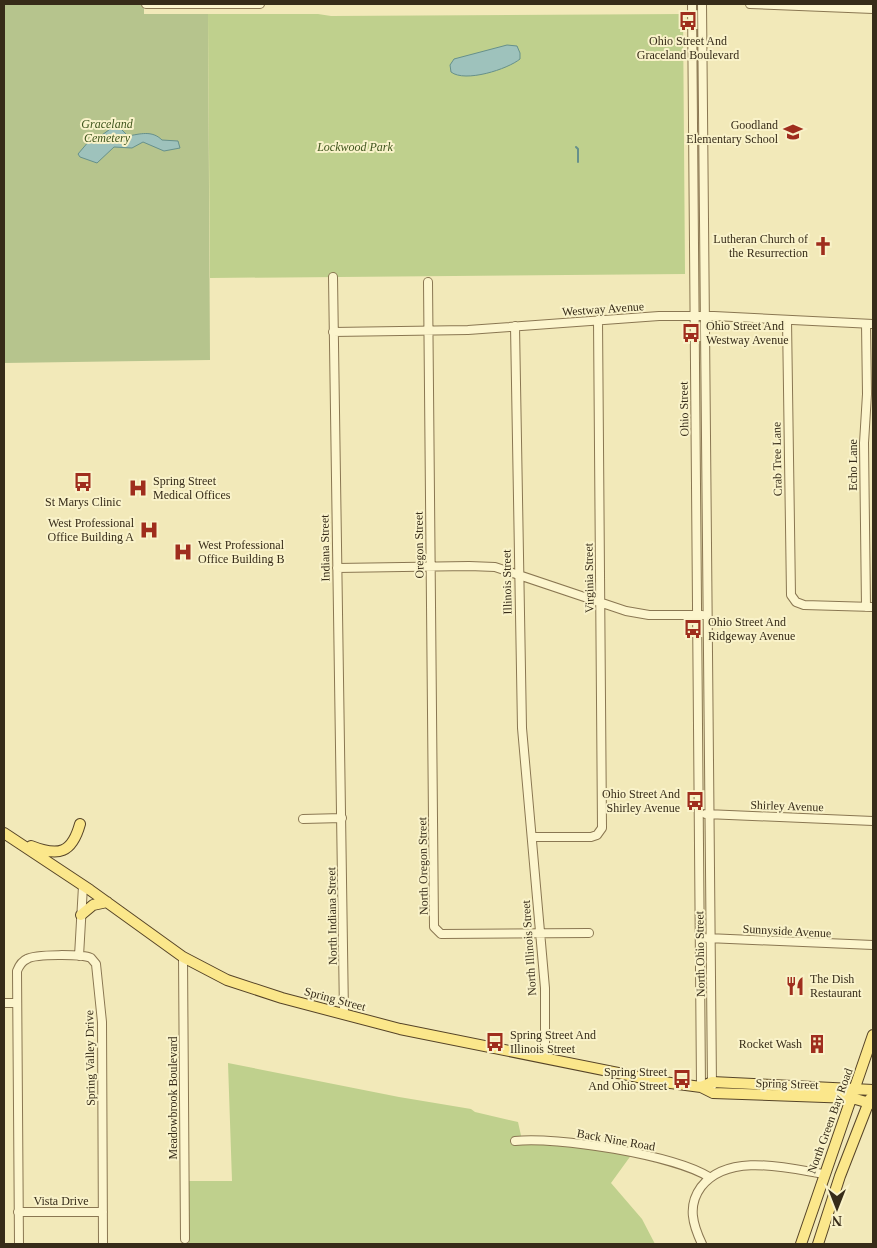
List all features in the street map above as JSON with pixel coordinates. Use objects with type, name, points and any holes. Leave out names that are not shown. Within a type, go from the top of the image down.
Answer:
[{"type":"main road","points":[[14,839],[48,851],[62,851],[72,845],[80,824]]},
{"type":"main road","name":"Spring Street","points":[[4,832],[107,902],[183,957],[227,980],[408,1031],[663,1082],[701,1087],[712,1094],[852,1098],[871,1104]]},
{"type":"main road","points":[[81,915],[93,906],[107,902]]},
{"type":"main road","name":"North Green Bay Road","points":[[801,1244],[873,1035]]},
{"type":"main road","name":"Spring Street","points":[[701,1087],[712,1082],[873,1089]]},
{"type":"main road","points":[[818,1244],[840,1176],[871,1104],[873,1089]]},
{"type":"street","points":[[146,4],[260,4]]},
{"type":"street","name":"Ohio Street","points":[[692,4],[700,740],[699,814]]},
{"type":"street","name":"Ohio Street","points":[[702,4],[710,614],[710,814]]},
{"type":"street","points":[[750,4],[859,6],[873,8]]},
{"type":"street","points":[[693,113],[703,113]]},
{"type":"street","name":"Indiana Street","points":[[333,277],[342,818]]},
{"type":"street","name":"Oregon Street","points":[[428,282],[433,807]]},
{"type":"street","name":"Westway Avenue","points":[[334,332],[428,330],[694,316],[870,324]]},
{"type":"street","name":"Virginia Street","points":[[532,837],[591,837],[598,834],[602,828],[598,320]]},
{"type":"street","name":"Crab Tree Lane","points":[[787,320],[790,591],[796,602],[804,605],[869,607]]},
{"type":"street","name":"Echo Lane","points":[[869,607],[864,443],[870,324]]},
{"type":"street","name":"Illinois Street","points":[[515,326],[522,728],[532,837]]},
{"type":"street","points":[[696,425],[707,425]]},
{"type":"street","points":[[697,514],[708,514]]},
{"type":"street","points":[[337,568],[482,566],[503,569],[600,602],[643,614],[710,614]]},
{"type":"street","points":[[699,677],[710,677]]},
{"type":"street","points":[[700,740],[710,741]]},
{"type":"street","name":"North Oregon Street","points":[[433,807],[434,925],[436,930],[441,934],[540,933]]},
{"type":"street","name":"Shirley Avenue","points":[[699,814],[873,821]]},
{"type":"street","name":"North Ohio Street","points":[[699,814],[701,1087]]},
{"type":"street","name":"North Ohio Street","points":[[710,814],[712,1094]]},
{"type":"street","points":[[303,819],[342,818]]},
{"type":"street","name":"North Indiana Street","points":[[342,818],[344,1014]]},
{"type":"street","name":"North Illinois Street","points":[[532,837],[544,988],[545,1057]]},
{"type":"street","points":[[19,1244],[18,971],[25,960],[33,956],[79,956],[83,886]]},
{"type":"street","points":[[540,933],[589,934]]},
{"type":"street","name":"Sunnyside Avenue","points":[[700,938],[873,945]]},
{"type":"street","name":"Spring Valley Drive","points":[[79,956],[91,958],[97,968],[102,1022],[103,1244]]},
{"type":"street","name":"Meadowbrook Boulevard","points":[[183,957],[185,1239]]},
{"type":"street","points":[[4,1003],[17,1003]]},
{"type":"street","points":[[701,1012],[712,1010]]},
{"type":"street","points":[[701,1046],[712,1047]]},
{"type":"street","name":"Back Nine Road","points":[[515,1141],[550,1141],[596,1146],[678,1162],[709,1177]]},
{"type":"street","points":[[702,1244],[692,1222],[692,1212],[697,1192],[709,1177],[732,1168],[754,1165],[824,1174]]},
{"type":"street","name":"Vista Drive","points":[[18,1212],[103,1212]]},
{"type":"green space","name":"Graceland Cemetery","points":[[4,4],[144,4],[144,14],[208,14],[210,360],[4,363]]},
{"type":"green space","name":"Lockwood Park","points":[[208,14],[318,14],[331,16],[683,14],[685,274],[210,278]]},
{"type":"green space","points":[[228,1063],[399,1097],[471,1109],[475,1112],[518,1122],[522,1140],[632,1154],[611,1183],[642,1219],[655,1244],[189,1244],[187,1181],[232,1181]]},
{"type":"water","points":[[507,45],[517,46],[520,59],[506,67],[466,76],[451,72],[450,65],[454,59]]},
{"type":"water","points":[[113,127],[120,128],[128,136],[150,134],[162,140],[178,141],[180,148],[164,151],[143,142],[132,148],[114,147],[97,163],[80,157],[78,154],[89,141],[95,140]]},
{"type":"waterway","points":[[576,147],[578,149],[578,162]]},
{"type":"place","name":"Ohio Street And Graceland Boulevard","points":[[688,21]]},
{"type":"place","name":"Goodland Elementary School","points":[[793,132]]},
{"type":"place","name":"Lutheran Church of the Resurrection","points":[[823,246]]},
{"type":"place","name":"Ohio Street And Westway Avenue","points":[[691,333]]},
{"type":"place","name":"St Marys Clinic","points":[[83,482]]},
{"type":"place","name":"Spring Street Medical Offices","points":[[138,488]]},
{"type":"place","name":"West Professional Office Building A","points":[[149,530]]},
{"type":"place","name":"West Professional Office Building B","points":[[183,552]]},
{"type":"place","name":"Ohio Street And Ridgeway Avenue","points":[[693,629]]},
{"type":"place","name":"Ohio Street And Shirley Avenue","points":[[695,801]]},
{"type":"place","name":"The Dish Restaurant","points":[[795,986]]},
{"type":"place","name":"Spring Street And Illinois Street","points":[[495,1042]]},
{"type":"place","name":"Rocket Wash","points":[[817,1044]]},
{"type":"place","name":"Spring Street And Ohio Street","points":[[682,1079]]}]
